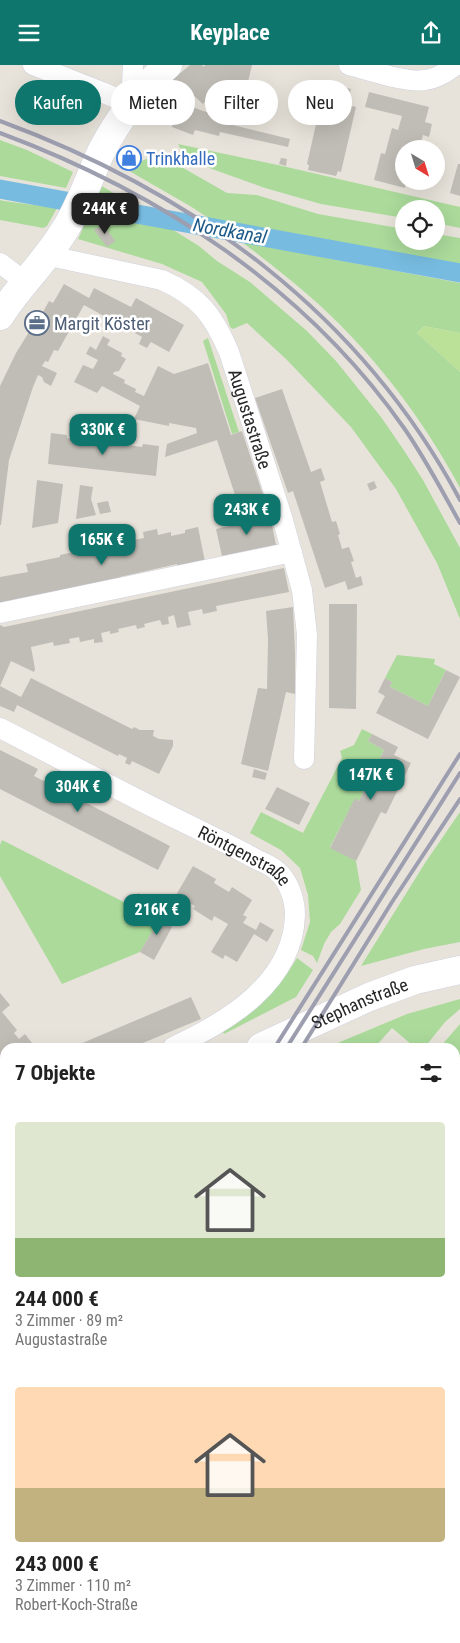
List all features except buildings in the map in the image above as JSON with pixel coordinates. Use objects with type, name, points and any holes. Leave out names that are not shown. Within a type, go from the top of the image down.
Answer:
[{"type":"main road","points":[[151,80],[168,65]]},
{"type":"main road","points":[[0,315],[49,253],[69,223],[103,149],[117,125]]},
{"type":"main road","name":"Stephanstraße","points":[[270,1043],[369,997],[415,980],[460,970]]},
{"type":"street","points":[[33,65],[111,96]]},
{"type":"street","points":[[131,80],[132,65]]},
{"type":"street","points":[[348,65],[423,81],[437,77],[456,65]]},
{"type":"street","name":"Augustastraße","points":[[49,253],[59,258],[162,280],[187,293],[212,318],[229,352],[292,552],[302,590],[307,635],[304,759]]},
{"type":"street","points":[[0,263],[25,282]]},
{"type":"street","points":[[0,613],[292,552]]},
{"type":"street","name":"Röntgenstraße","points":[[0,729],[237,848],[277,871],[286,882],[293,895],[295,925],[290,944],[280,965],[251,1000],[208,1029],[181,1043]]},
{"type":"green space","points":[[0,140],[27,150],[73,172],[66,188],[0,176]]},
{"type":"green space","points":[[178,144],[430,200],[395,200],[395,216],[321,204],[265,188],[212,169],[184,155]]},
{"type":"green space","points":[[154,156],[171,161],[227,193],[257,195],[318,214],[395,227],[395,250],[445,250],[445,236],[460,238],[460,264],[210,219],[124,168]]},
{"type":"green space","points":[[102,186],[199,246],[217,261],[250,282],[307,331],[336,361],[381,417],[403,449],[423,480],[460,548],[460,619],[437,563],[396,489],[351,427],[286,359],[247,323],[233,329],[230,327],[226,314],[202,282],[162,264],[78,239]]},
{"type":"green space","points":[[0,200],[57,208],[47,226],[43,228],[0,220]]},
{"type":"green space","points":[[445,204],[460,207],[460,228],[445,225]]},
{"type":"green space","points":[[242,242],[460,283],[460,333],[424,326],[417,333],[460,372],[460,488],[429,435],[392,384],[351,336],[307,294]]},
{"type":"green space","points":[[424,326],[460,333],[460,372],[417,333]]},
{"type":"green space","points":[[208,338],[239,432],[232,434],[203,341]]},
{"type":"green space","points":[[397,655],[435,659],[434,664],[446,670],[428,706],[390,687],[392,682],[385,678]]},
{"type":"green space","points":[[362,729],[372,734],[368,741],[384,750],[359,801],[355,799],[330,847],[356,861],[361,890],[340,924],[331,932],[317,963],[313,956],[301,950],[310,922],[308,895],[300,868],[281,850],[250,833],[261,812],[303,833],[342,758],[340,751],[354,745]]},
{"type":"green space","points":[[460,812],[460,942],[424,949],[361,966],[425,863]]},
{"type":"green space","points":[[2,840],[159,920],[140,952],[62,984],[0,876],[0,845]]},
{"type":"green space","points":[[297,958],[313,970],[296,997],[224,1034],[223,1032],[256,1008],[273,991]]},
{"type":"green space","points":[[460,999],[460,1009],[445,1022],[428,1043],[410,1043],[392,1028],[379,1043],[338,1043],[407,1014]]},
{"type":"green space","points":[[460,1024],[460,1043],[443,1043]]},
{"type":"waterway","name":"Nordkanal","points":[[0,189],[460,273]]},
{"type":"railway","points":[[0,121],[72,150],[140,184],[205,224],[266,268],[322,317],[374,372],[420,433],[460,500]]},
{"type":"railway","points":[[0,133],[59,157],[116,184],[172,215],[225,250],[275,289],[322,331],[365,378],[412,439],[460,523]]},
{"type":"railway","points":[[278,1043],[460,754]]},
{"type":"railway","points":[[290,1043],[460,773]]},
{"type":"railway","points":[[304,1043],[392,902],[460,799]]},
{"type":"place","name":"Trinkhalle","points":[[129,158]]},
{"type":"place","name":"Margit Köster","points":[[37,323]]}]
